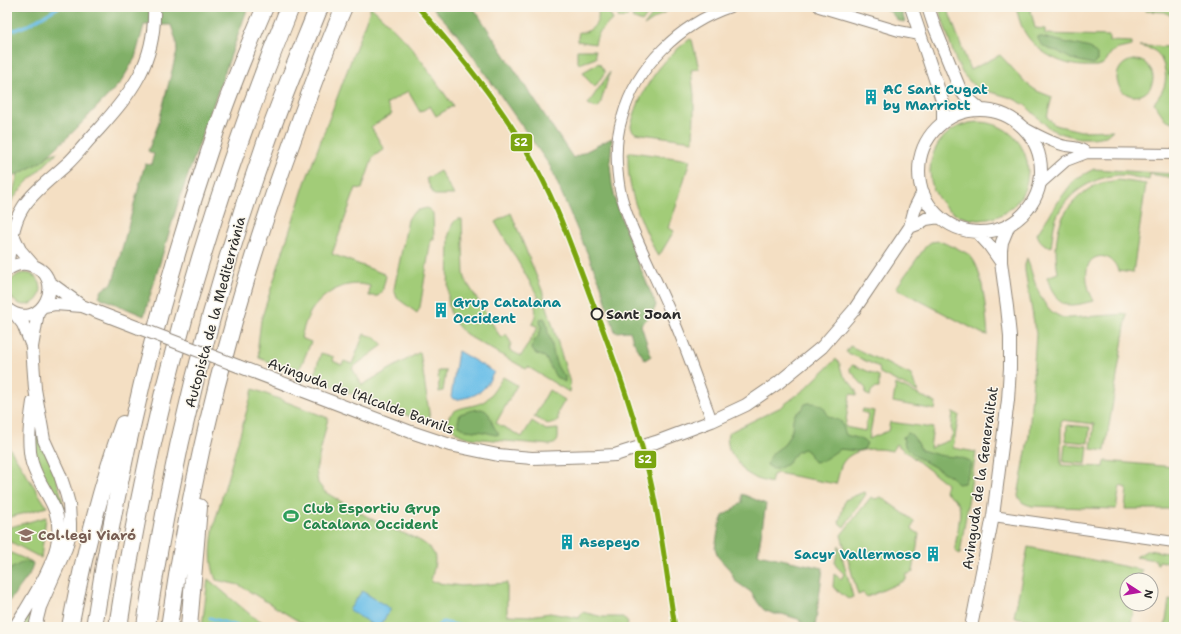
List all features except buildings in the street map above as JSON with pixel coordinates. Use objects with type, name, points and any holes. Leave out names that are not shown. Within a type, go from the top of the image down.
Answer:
[{"type":"highway","name":"Autopista de la Mediterrània","points":[[118,627],[125,580],[146,470],[165,386],[185,312],[208,232],[228,172],[258,88],[290,7]]},
{"type":"highway","name":"Autopista de la Mediterrània","points":[[146,627],[157,556],[172,481],[191,395],[212,315],[235,235],[266,142],[319,7]]},
{"type":"highway","points":[[169,627],[195,482],[225,353],[266,216],[310,92],[344,7]]},
{"type":"highway","points":[[310,92],[349,7]]},
{"type":"highway","points":[[94,627],[115,502],[146,362],[170,277],[213,139],[263,10]]},
{"type":"highway","points":[[189,627],[198,512],[218,404],[225,353]]},
{"type":"highway","points":[[70,627],[78,586],[99,500],[119,435],[146,362]]},
{"type":"street","points":[[7,265],[16,220],[25,203],[69,162],[111,115],[127,96],[143,70],[151,44],[154,7]]},
{"type":"street","points":[[712,421],[673,317],[627,215],[620,190],[617,140],[622,117],[629,96],[648,65],[660,51],[684,31],[706,16],[730,7]]},
{"type":"street","points":[[819,7],[899,31],[920,35]]},
{"type":"street","points":[[910,7],[943,102],[943,122]]},
{"type":"street","points":[[928,7],[959,87],[965,96],[980,109]]},
{"type":"street","points":[[980,109],[992,110],[1003,114],[1012,118],[1024,128],[1033,139],[1041,164],[1040,184],[1035,198],[1027,211],[1009,225],[990,231],[977,232],[957,228],[939,217],[928,203],[923,192],[919,173],[921,154],[929,137],[943,122],[960,113],[980,109]]},
{"type":"street","points":[[1024,128],[1054,142],[1083,148],[1087,153]]},
{"type":"street","points":[[1040,184],[1066,161],[1087,153],[1174,154]]},
{"type":"street","name":"Avinguda de l'Alcalde Barnils","points":[[13,235],[20,250],[33,265],[43,272],[49,282],[82,306],[416,434],[450,445],[498,455],[532,458],[615,455],[656,442],[712,421],[746,405],[778,383],[822,347],[854,310],[910,226],[915,208],[923,192]]},
{"type":"street","points":[[910,226],[918,224],[926,219],[939,217]]},
{"type":"street","name":"Avinguda de la Generalitat","points":[[971,627],[993,516],[1004,436],[1010,368],[1010,322],[1000,262],[1000,250],[1009,225]]},
{"type":"street","name":"Avinguda de la Generalitat","points":[[977,232],[990,245],[1000,262]]},
{"type":"street","points":[[7,270],[13,266],[21,264],[33,265]]},
{"type":"street","points":[[32,347],[41,309],[49,295],[49,282]]},
{"type":"street","name":"Avinguda de l'Alcalde Barnils","points":[[12,312],[27,316],[54,304],[82,306]]},
{"type":"street","points":[[12,312],[23,324],[32,347],[35,389],[44,440],[60,475],[69,504],[70,533],[66,548],[40,607],[35,627]]},
{"type":"street","points":[[15,627],[49,567],[58,541],[59,526],[55,509],[36,472],[30,451],[30,423],[35,389]]},
{"type":"street","points":[[993,516],[1174,542]]},
{"type":"green space","points":[[7,7],[248,7],[178,203],[144,316],[99,297],[102,290],[113,282],[145,164],[151,165],[154,154],[148,151],[158,125],[177,51],[176,40],[171,25],[144,25],[135,58],[121,82],[72,133],[42,161],[7,179]]},
{"type":"green space","points":[[371,7],[411,47],[453,106],[436,116],[430,106],[420,112],[408,91],[386,104],[392,114],[371,127],[384,149],[373,157],[362,189],[356,188],[332,254],[384,274],[386,276],[382,292],[378,296],[369,296],[370,286],[353,284],[337,289],[322,298],[311,311],[305,324],[301,338],[311,342],[301,366],[295,372],[259,358],[258,345],[261,320],[305,183]]},
{"type":"green space","points":[[432,7],[473,7],[573,158],[612,138],[610,164],[616,204],[656,305],[652,313],[641,325],[651,356],[645,360],[633,341],[630,331],[615,332],[601,285],[550,166],[458,35]]},
{"type":"green space","points":[[606,7],[613,20],[601,30],[597,36],[595,44],[577,41],[579,32],[588,31],[595,25],[598,17],[597,8]]},
{"type":"green space","points":[[615,7],[627,7],[627,17],[619,18]]},
{"type":"green space","points":[[635,7],[653,7],[642,22],[632,18]]},
{"type":"green space","points":[[658,7],[673,7],[644,26]]},
{"type":"green space","points":[[878,7],[900,7],[905,22],[898,21],[887,10]]},
{"type":"green space","points":[[940,7],[947,7],[970,70],[1000,55],[1027,84],[1037,91],[1052,97],[1047,117],[1055,125],[1081,131],[1113,130],[1106,136],[1093,138],[1079,138],[1062,134],[1050,129],[1025,105],[1012,98],[976,88],[963,74],[956,61],[940,12]]},
{"type":"green space","points":[[1016,7],[1030,7],[1035,28],[1045,29],[1045,34],[1109,36],[1109,41],[1132,42],[1132,46],[1113,51],[1107,60],[1099,66],[1074,65],[1057,60],[1041,51],[1029,38],[1021,25]]},
{"type":"green space","points":[[1145,7],[1174,7],[1174,18],[1165,12],[1145,11]]},
{"type":"green space","points":[[1037,37],[1090,48],[1097,55],[1097,61],[1093,64],[1071,59],[1057,51],[1048,49],[1041,44]]},
{"type":"green space","points":[[690,39],[692,40],[699,69],[691,70],[694,95],[693,141],[635,133],[631,126],[646,88],[669,57]]},
{"type":"green space","points":[[1139,46],[1174,47],[1174,123],[1165,119],[1154,103],[1163,90],[1166,77],[1162,60],[1156,52]]},
{"type":"green space","points":[[577,50],[595,50],[596,58],[579,64],[577,59]]},
{"type":"green space","points":[[1139,60],[1148,65],[1152,71],[1152,85],[1148,91],[1139,96],[1131,96],[1122,91],[1118,85],[1117,74],[1122,65],[1128,61]]},
{"type":"green space","points":[[1174,61],[1174,77],[1169,75],[1170,63]]},
{"type":"green space","points":[[599,63],[605,72],[595,87],[587,79],[583,72]]},
{"type":"green space","points":[[610,72],[598,108],[588,104]]},
{"type":"green space","points":[[979,122],[998,126],[1014,136],[1024,152],[1028,171],[1024,190],[1014,206],[998,216],[979,220],[960,216],[944,206],[934,190],[930,171],[934,152],[944,136],[960,126]]},
{"type":"green space","points":[[58,152],[25,184],[10,203],[18,174],[42,161],[49,155]]},
{"type":"green space","points":[[632,152],[690,160],[668,228],[674,231],[659,256],[657,255],[636,206],[628,168],[628,154]]},
{"type":"green space","points":[[1094,169],[1174,174],[1174,178],[1150,174],[1149,180],[1121,175],[1102,178],[1084,186],[1069,198],[1058,214],[1053,230],[1051,247],[1042,243],[1037,234],[1060,199],[1075,179]]},
{"type":"green space","points":[[440,171],[454,195],[434,195],[426,179]]},
{"type":"green space","points":[[1118,180],[1146,184],[1133,273],[1118,271],[1115,264],[1109,258],[1102,256],[1095,258],[1090,262],[1087,271],[1088,287],[1094,301],[1075,305],[1067,305],[1062,303],[1055,296],[1047,277],[1058,273],[1056,246],[1058,232],[1064,214],[1080,196],[1089,189],[1099,184]]},
{"type":"green space","points":[[427,208],[433,213],[434,239],[431,239],[420,307],[417,313],[397,298],[394,289],[408,220],[413,213]]},
{"type":"green space","points":[[511,213],[542,290],[570,383],[569,392],[528,367],[526,369],[470,337],[457,325],[450,311],[448,299],[449,234],[453,223],[457,219],[462,219],[464,274],[466,281],[501,338],[506,334],[511,343],[509,350],[521,356],[538,327],[532,324],[536,312],[533,301],[539,298],[495,222]]},
{"type":"green space","points":[[939,241],[968,254],[978,269],[985,304],[988,335],[983,334],[896,288],[926,246],[931,242]]},
{"type":"green space","points":[[1027,258],[1042,299],[1052,312],[1060,317],[1069,318],[1127,314],[1105,451],[1091,449],[1094,424],[1061,420],[1061,465],[1104,467],[1105,461],[1174,467],[1174,509],[1125,509],[1127,488],[1120,486],[1116,509],[1032,506],[1020,500],[1018,496],[1029,435],[1036,334],[1025,271]]},
{"type":"green space","points":[[22,273],[28,273],[38,280],[41,289],[40,295],[34,302],[28,305],[22,305],[12,298],[9,292],[9,286],[16,276]]},
{"type":"green space","points":[[544,318],[552,342],[556,362],[559,370],[565,376],[565,382],[556,377],[545,357],[536,354],[531,348],[541,329],[540,319]]},
{"type":"green space","points":[[364,334],[375,337],[383,345],[352,368],[362,385],[420,352],[430,419],[429,422],[425,422],[313,379],[321,353],[334,357],[333,361],[342,365],[344,361],[352,364]]},
{"type":"green space","points":[[850,346],[911,375],[918,392],[880,373],[879,367],[846,352]]},
{"type":"green space","points":[[836,359],[840,363],[840,368],[844,376],[856,391],[857,395],[850,394],[845,427],[865,431],[868,414],[862,412],[863,409],[874,411],[869,439],[888,431],[890,422],[933,428],[930,448],[950,440],[953,433],[951,428],[953,412],[959,415],[953,448],[976,452],[960,554],[955,551],[960,509],[956,501],[945,491],[947,484],[896,444],[892,451],[871,449],[856,452],[850,456],[841,466],[836,484],[777,473],[773,475],[771,483],[757,479],[745,472],[729,450],[727,439],[728,434],[781,407],[805,389]]},
{"type":"green space","points":[[853,365],[879,376],[879,388],[875,388],[871,392],[870,396],[865,394],[866,389],[850,370],[850,367]]},
{"type":"green space","points":[[438,371],[446,371],[443,391],[439,392]]},
{"type":"green space","points":[[503,377],[517,385],[496,423],[522,437],[532,421],[546,430],[558,429],[558,440],[555,443],[550,445],[471,438],[459,434],[451,425],[447,424],[452,413],[486,400]]},
{"type":"green space","points":[[896,384],[936,403],[935,410],[893,402]]},
{"type":"green space","name":"Club Esportiu Grup Catalana Occident","points":[[253,389],[328,418],[316,470],[318,483],[325,492],[388,527],[417,539],[430,548],[435,557],[431,582],[461,586],[507,583],[507,615],[530,616],[550,613],[579,618],[582,612],[603,617],[623,617],[628,623],[627,627],[302,627],[303,624],[239,585],[216,580],[212,566],[211,553],[214,525]]},
{"type":"green space","points":[[549,390],[565,400],[558,412],[558,421],[548,424],[534,417]]},
{"type":"green space","points":[[809,403],[822,406],[829,417],[841,421],[846,435],[860,439],[867,443],[864,449],[858,451],[840,449],[822,461],[814,462],[808,451],[803,449],[797,452],[787,464],[778,469],[773,469],[767,465],[769,459],[774,452],[784,445],[792,430],[795,414],[802,410],[805,404]]},
{"type":"green space","points":[[481,409],[488,413],[493,426],[499,434],[496,435],[466,430],[459,426],[458,422],[460,414]]},
{"type":"green space","points":[[35,419],[58,483],[64,509],[65,522],[37,463],[34,445]]},
{"type":"green space","points":[[1067,425],[1090,427],[1088,443],[1066,441]]},
{"type":"green space","points":[[907,433],[911,434],[921,450],[941,456],[962,458],[971,463],[964,483],[958,484],[950,476],[915,456],[905,446],[903,437]]},
{"type":"green space","points":[[7,444],[47,507],[7,518]]},
{"type":"green space","points":[[1065,444],[1088,446],[1086,464],[1063,462]]},
{"type":"green space","points":[[864,492],[866,494],[844,527],[839,523],[845,500]]},
{"type":"green space","points":[[742,494],[766,504],[758,554],[823,568],[815,627],[807,627],[798,619],[782,614],[774,614],[764,610],[751,592],[735,581],[730,570],[718,557],[715,548],[719,526],[723,516],[742,503]]},
{"type":"green space","points":[[871,497],[875,499],[881,497],[914,521],[912,529],[919,534],[913,572],[906,575],[906,580],[867,597],[863,593],[858,595],[841,535]]},
{"type":"green space","points":[[46,517],[41,558],[7,540],[7,528]]},
{"type":"green space","points":[[839,545],[853,597],[848,599],[833,587],[834,574],[841,579],[844,574],[836,566],[835,562]]},
{"type":"green space","points":[[1028,547],[1142,570],[1142,572],[1119,572],[1119,612],[1133,612],[1130,627],[1064,627],[1014,617]]},
{"type":"green space","points":[[1148,550],[1173,554],[1171,563],[1159,561],[1158,564],[1156,564],[1156,560],[1136,557]]},
{"type":"green space","points":[[11,553],[32,562],[7,578],[7,555]]},
{"type":"green space","points":[[23,562],[32,562],[33,564],[29,575],[7,604],[7,571]]},
{"type":"green space","points":[[208,579],[252,616],[271,627],[202,627]]},
{"type":"green space","points":[[38,599],[30,627],[19,627]]},
{"type":"green space","points":[[1169,600],[1174,601],[1174,627],[1165,627]]},
{"type":"water","points":[[458,351],[494,372],[487,384],[478,393],[469,397],[453,399],[451,397]]},
{"type":"water","points":[[362,591],[391,609],[379,627],[376,627],[349,610]]},
{"type":"waterway","points":[[7,28],[15,30],[28,25],[59,7]]},
{"type":"waterway","points":[[210,618],[241,627]]},
{"type":"waterway","points":[[436,627],[443,622],[464,627]]},
{"type":"transit line","name":"S2","points":[[418,7],[463,60],[517,135],[547,188],[562,222],[612,355],[640,440],[655,503],[675,627]]},
{"type":"place","name":"AC Sant Cugat by Marriott","points":[[871,97]]},
{"type":"place","name":"Grup Catalana Occident","points":[[441,310]]},
{"type":"place","name":"Sant Joan","points":[[597,314]]},
{"type":"place","name":"Club Esportiu Grup Catalana Occident","points":[[291,516]]},
{"type":"place","name":"Col·legi Viaró","points":[[26,535]]},
{"type":"place","name":"Asepeyo","points":[[567,542]]},
{"type":"place","name":"Sacyr Vallermoso","points":[[933,554]]}]
